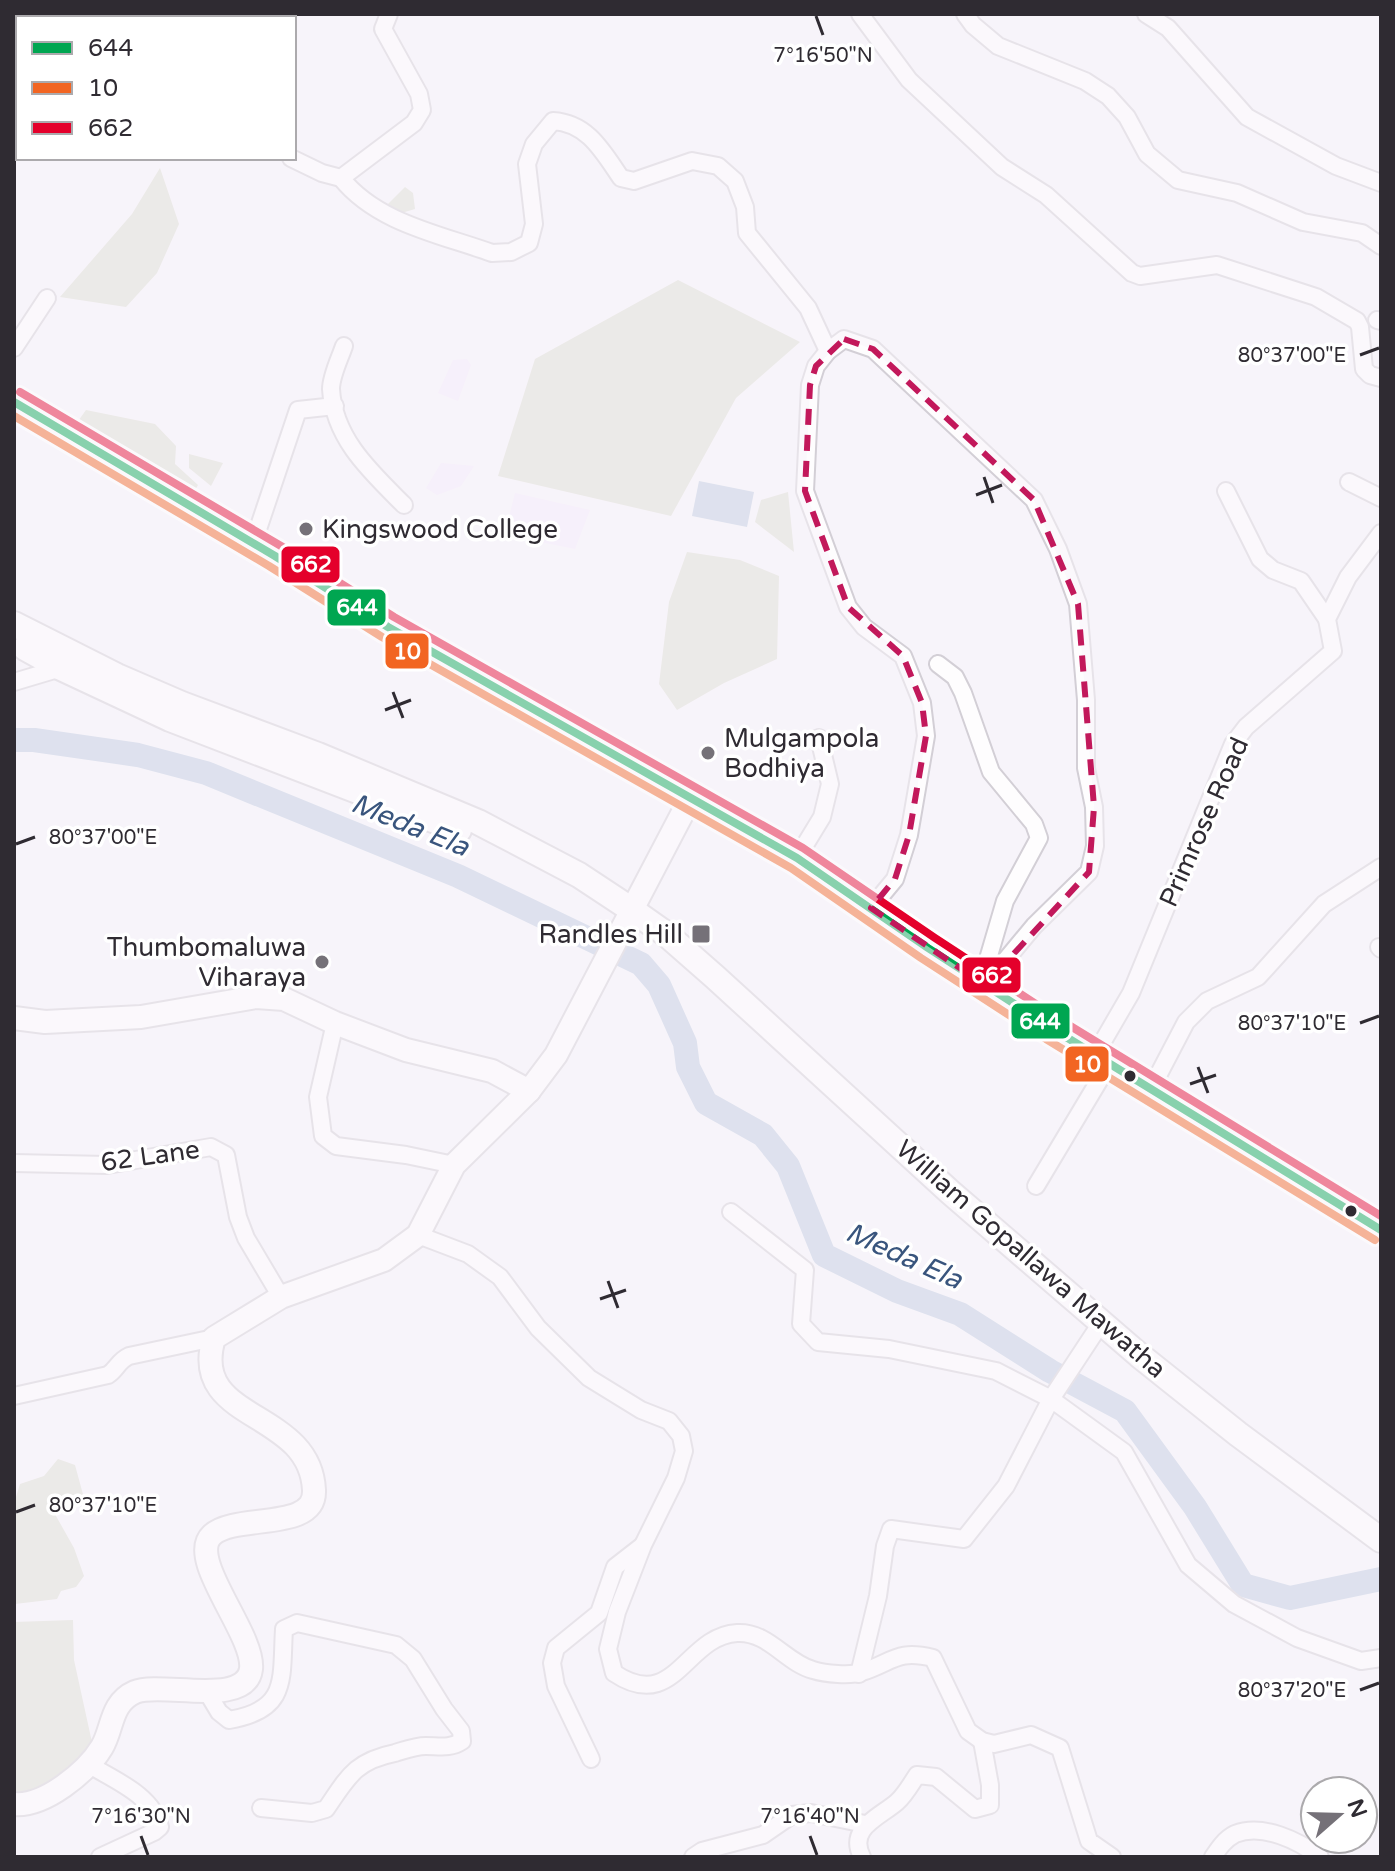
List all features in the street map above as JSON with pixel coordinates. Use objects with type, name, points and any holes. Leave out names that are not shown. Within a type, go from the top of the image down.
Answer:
[{"type":"highway","points":[[14,402],[388,627],[797,858],[871,908],[989,979],[1102,1060],[1381,1230]]},
{"type":"main road","name":"William Gopallawa Mawatha","points":[[14,624],[117,676],[182,704],[318,755],[478,822],[579,875],[625,923]]},
{"type":"main road","name":"William Gopallawa Mawatha","points":[[14,642],[61,668],[170,719],[452,827],[530,864],[625,923],[696,961],[950,1192],[1101,1323],[1203,1408],[1381,1540]]},
{"type":"street","points":[[341,178],[414,123],[422,110],[419,94],[383,29],[389,14]]},
{"type":"street","points":[[860,14],[909,80],[1002,167],[1046,195],[1132,273],[1140,276],[1217,265],[1316,297],[1357,321],[1364,369],[1370,375],[1381,378]]},
{"type":"street","points":[[965,14],[998,46],[1085,81],[1108,96],[1127,117],[1147,154],[1178,180],[1237,193],[1303,222],[1362,233],[1381,246]]},
{"type":"street","points":[[1146,14],[1168,28],[1247,117],[1336,166],[1381,183]]},
{"type":"street","points":[[295,160],[341,178],[355,195],[382,214],[492,253],[511,252],[529,243],[534,224],[527,164],[534,144],[553,121],[566,122],[589,133],[621,178],[634,181],[692,161],[718,166],[735,181],[745,207],[747,233],[808,308],[828,351]]},
{"type":"street","points":[[14,348],[47,298]]},
{"type":"street","points":[[871,908],[895,879],[909,835],[926,736],[922,703],[903,656],[864,627],[848,607],[805,491],[810,385],[816,366],[828,351],[844,339],[873,349],[1034,500],[1058,549],[1078,604],[1086,700],[1086,768],[1094,807],[1095,846],[1089,872],[1034,926],[989,979]]},
{"type":"street","points":[[344,346],[331,386],[343,433],[360,460],[404,505]]},
{"type":"street","points":[[253,544],[298,410],[335,406]]},
{"type":"street","points":[[1349,482],[1381,498]]},
{"type":"street","points":[[1226,491],[1260,559],[1273,570],[1301,581],[1327,619]]},
{"type":"street","name":"Primrose Road","points":[[1102,1060],[1233,744],[1246,727],[1333,651],[1327,619],[1348,577],[1381,533]]},
{"type":"street","points":[[938,664],[955,677],[963,693],[991,772],[1034,824],[1039,838],[1005,901],[988,959],[989,979]]},
{"type":"street","points":[[14,682],[61,668]]},
{"type":"street","points":[[797,858],[822,817],[830,784],[819,738]]},
{"type":"street","points":[[14,1396],[108,1375],[114,1371],[119,1360],[129,1356],[214,1338],[281,1297],[384,1260],[418,1235],[454,1165],[529,1091],[556,1055],[691,797]]},
{"type":"street","points":[[1151,1089],[1186,1022],[1207,1001],[1258,977],[1324,904],[1381,867]]},
{"type":"street","points":[[14,1018],[45,1022],[141,1017],[256,997],[284,999],[335,1023],[406,1050],[492,1071],[529,1091]]},
{"type":"street","points":[[335,1023],[318,1097],[323,1136],[336,1146],[454,1165]]},
{"type":"street","points":[[1036,1186],[1102,1060]]},
{"type":"street","name":"62 Lane","points":[[14,1163],[107,1165],[211,1147],[226,1155],[238,1217],[246,1238],[281,1297]]},
{"type":"street","points":[[731,1212],[805,1270],[801,1324],[818,1342],[889,1349],[996,1371],[1056,1393],[1124,1452],[1188,1565],[1234,1604],[1297,1638],[1361,1661],[1381,1658]]},
{"type":"street","points":[[418,1235],[468,1254],[500,1277],[538,1328],[589,1378],[641,1410],[669,1421],[681,1436],[684,1451],[676,1478],[643,1545],[617,1612],[608,1649],[614,1673],[632,1685],[660,1684],[713,1641],[736,1633],[761,1638],[812,1670],[859,1674],[895,1657],[914,1653],[933,1658],[968,1731],[982,1741],[994,1744],[1031,1735],[1060,1748],[1089,1841],[1112,1857]]},
{"type":"street","points":[[859,1674],[891,1529],[964,1539],[1006,1486],[1056,1393],[1101,1323]]},
{"type":"street","points":[[14,1804],[39,1801],[67,1784],[103,1746],[109,1724],[122,1701],[135,1692],[159,1688],[226,1691],[244,1682],[251,1671],[250,1651],[207,1562],[209,1540],[213,1533],[235,1524],[297,1516],[310,1506],[315,1495],[313,1476],[294,1442],[265,1421],[229,1402],[214,1380],[208,1357],[214,1338]]},
{"type":"street","points":[[591,1759],[556,1686],[552,1663],[556,1648],[599,1613],[615,1567],[643,1545]]},
{"type":"street","points":[[207,1692],[219,1712],[229,1720],[253,1714],[272,1702],[283,1676],[284,1629],[297,1623],[396,1645],[413,1659],[461,1731],[462,1741],[454,1747],[421,1746],[363,1762],[345,1780],[326,1809],[312,1813],[261,1808]]},
{"type":"street","points":[[862,1857],[859,1835],[865,1824],[899,1801],[917,1775],[936,1777],[975,1809],[990,1805],[990,1785],[982,1741]]},
{"type":"street","points":[[88,1764],[150,1803],[160,1827],[100,1857]]},
{"type":"street","points":[[693,1857],[702,1851],[763,1835],[792,1815],[811,1813],[865,1824]]},
{"type":"street","points":[[1213,1857],[1222,1844],[1235,1834],[1247,1832],[1271,1833],[1304,1844],[1320,1857]]},
{"type":"highlighted area","points":[[844,339],[873,349],[1034,500],[1078,604],[1094,807],[1089,872],[985,985],[871,908],[895,879],[909,835],[926,736],[922,703],[903,656],[848,607],[805,491],[810,385],[816,366]]},
{"type":"shaded area","points":[[160,168],[179,224],[157,273],[126,307],[60,297],[132,214]]},
{"type":"shaded area","points":[[405,187],[413,193],[415,209],[398,214],[388,204]]},
{"type":"shaded area","points":[[678,280],[800,342],[736,398],[671,516],[498,476],[535,359]]},
{"type":"shaded area","points":[[467,359],[471,365],[458,401],[438,393],[453,360]]},
{"type":"shaded area","points":[[86,410],[155,424],[176,446],[175,464],[198,485],[191,497],[76,424]]},
{"type":"shaded area","points":[[189,454],[223,463],[211,486],[189,468]]},
{"type":"shaded area","points":[[441,463],[474,466],[461,486],[437,495],[426,488]]},
{"type":"shaded area","points":[[788,492],[794,552],[755,522],[761,500]]},
{"type":"shaded area","points":[[515,493],[590,510],[575,549],[525,539],[507,525]]},
{"type":"shaded area","points":[[687,552],[740,560],[779,576],[777,659],[724,683],[677,710],[659,684],[669,602]]},
{"type":"shaded area","points":[[58,1459],[75,1465],[84,1498],[56,1496],[56,1516],[74,1548],[84,1576],[76,1587],[61,1591],[57,1599],[15,1604],[16,1497],[20,1484],[44,1476]]},
{"type":"shaded area","points":[[73,1620],[74,1660],[93,1747],[52,1789],[25,1799],[14,1793],[14,1622]]},
{"type":"water","points":[[699,481],[754,492],[747,527],[692,516]]},
{"type":"waterway","name":"Meda Ela","points":[[14,740],[34,740],[138,755],[206,773],[458,876],[641,964],[659,985],[685,1043],[688,1067],[706,1103],[763,1135],[788,1166],[824,1255],[897,1291],[960,1314],[1050,1371],[1125,1411],[1195,1507],[1243,1585],[1290,1598],[1381,1579]]},
{"type":"transit line","name":"662","points":[[20,392],[281,546],[394,617],[803,848],[1059,1019],[1381,1216]]},
{"type":"transit line","name":"644","points":[[14,402],[275,556],[388,627],[797,858],[1053,1029],[1381,1230]]},
{"type":"transit line","name":"10","points":[[14,416],[269,566],[382,637],[791,868],[1046,1039],[1375,1240]]},
{"type":"place","name":"Kingswood College","points":[[306,529]]},
{"type":"place","name":"Mulgampola Bodhiya","points":[[708,753]]},
{"type":"place","name":"Randles Hill","points":[[701,934]]},
{"type":"place","name":"Thumbomaluwa Viharaya","points":[[322,962]]}]
